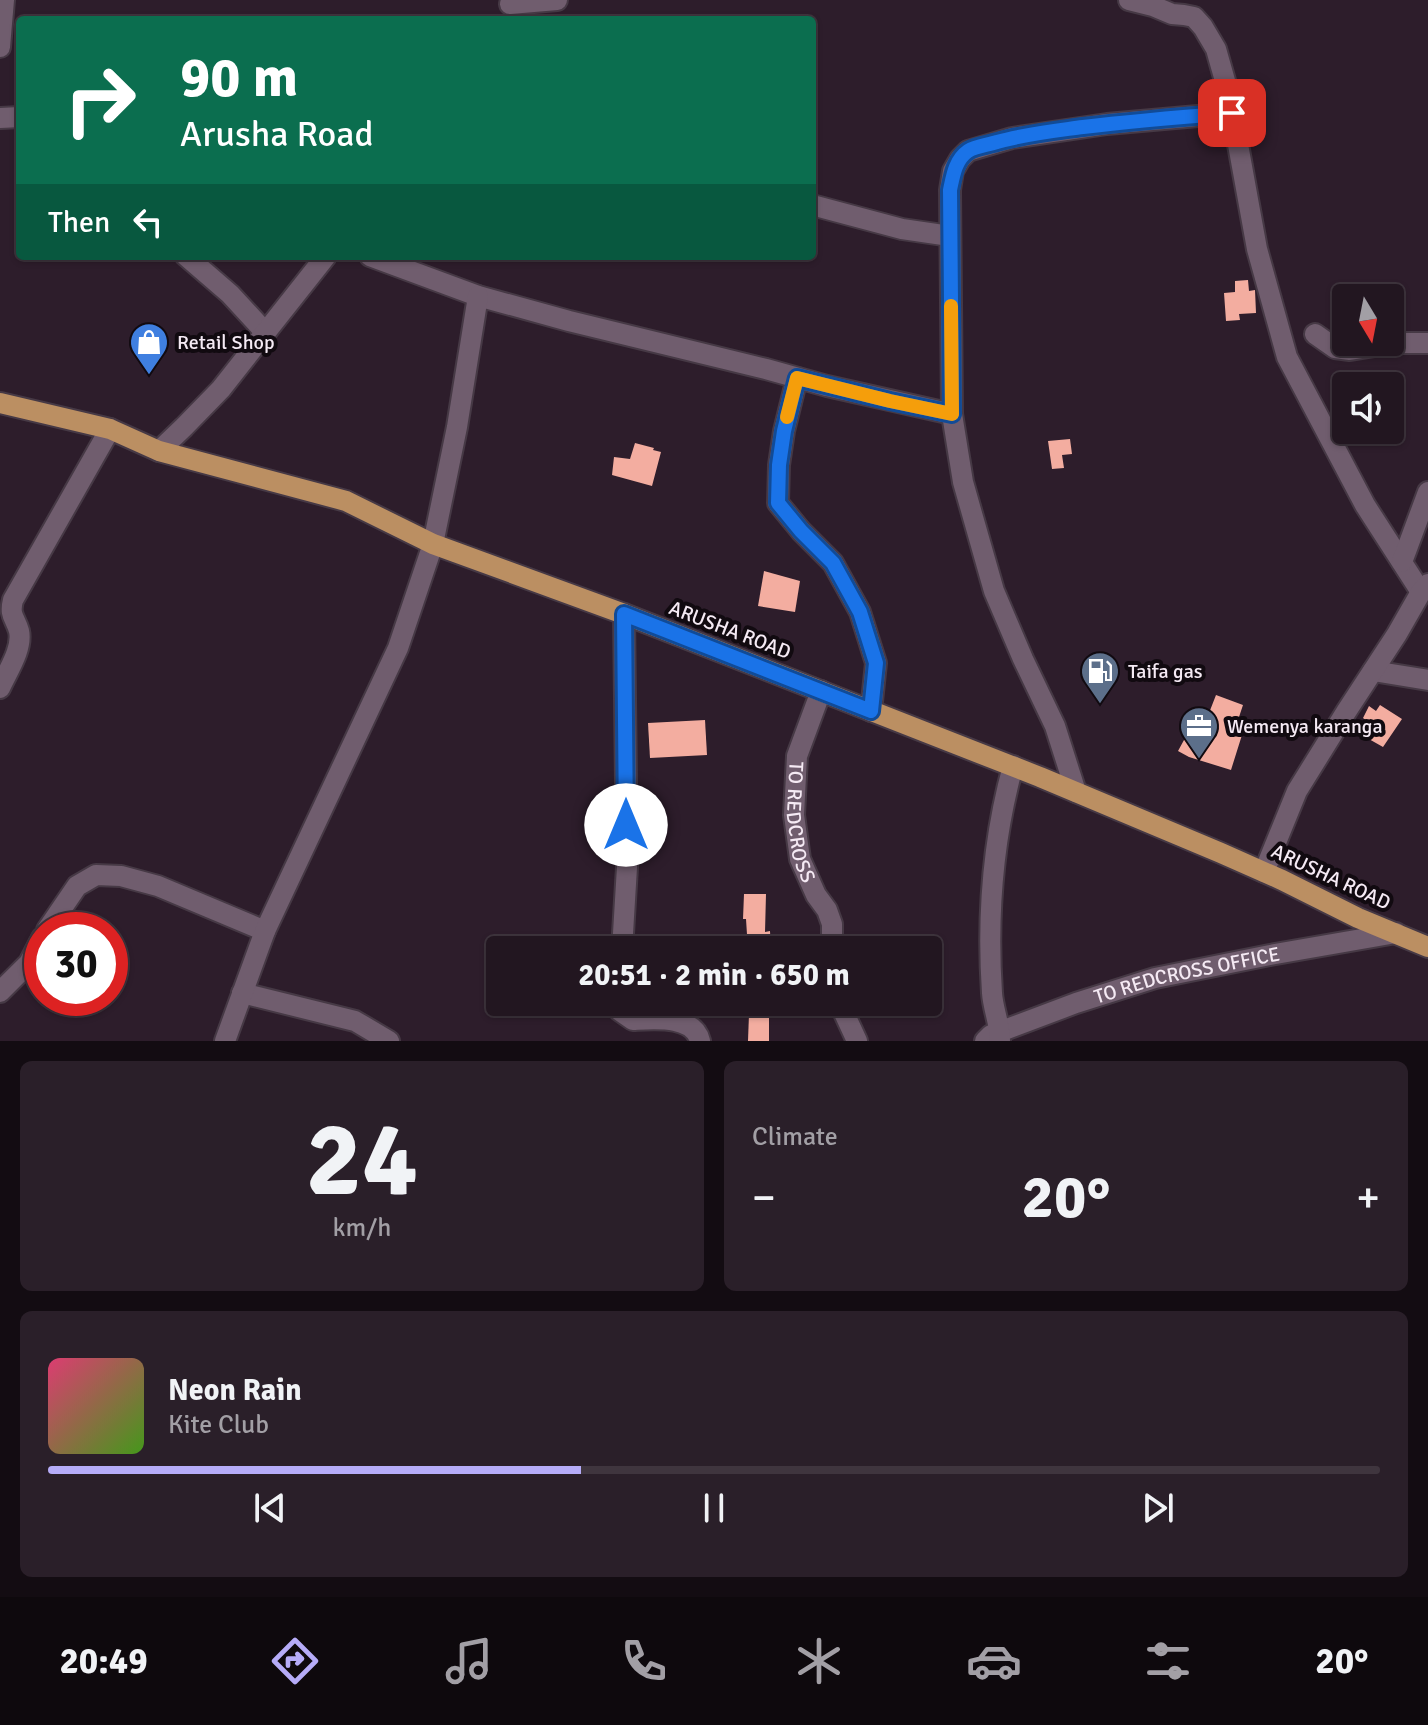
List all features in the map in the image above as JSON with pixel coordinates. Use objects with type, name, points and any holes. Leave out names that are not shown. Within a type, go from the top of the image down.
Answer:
[{"type":"main road","name":"ARUSHA ROAD","points":[[0,403],[110,429],[159,451],[346,501],[433,544],[624,614],[1013,766],[1264,872],[1358,918],[1428,947]]},
{"type":"street","points":[[0,47],[4,0]]},
{"type":"street","points":[[506,8],[557,0]]},
{"type":"street","points":[[1129,0],[1172,14],[1190,15],[1199,22],[1216,49],[1227,88],[1257,249],[1287,357],[1365,505],[1402,562],[1425,588],[1297,791],[1264,872]]},
{"type":"street","points":[[1076,792],[1055,726],[994,591],[963,482],[952,414],[950,190],[953,171],[968,151],[1012,138],[1049,131],[1232,113]]},
{"type":"street","points":[[816,206],[902,229],[950,236]]},
{"type":"street","points":[[191,260],[230,294],[265,332]]},
{"type":"street","points":[[159,451],[221,389],[323,260]]},
{"type":"street","points":[[381,260],[478,296],[569,321],[952,414]]},
{"type":"street","points":[[225,1041],[265,931],[398,648],[433,544],[457,427],[478,296]]},
{"type":"street","points":[[1315,334],[1335,348],[1350,350],[1393,343],[1428,343]]},
{"type":"street","points":[[797,378],[784,431],[778,503],[833,563],[860,612],[876,663],[871,711]]},
{"type":"street","points":[[0,688],[18,648],[19,633],[10,611],[13,600],[110,429]]},
{"type":"street","points":[[1402,562],[1428,492]]},
{"type":"street","points":[[623,936],[627,867],[624,614]]},
{"type":"street","points":[[1373,671],[1428,680]]},
{"type":"street","name":"TO REDCROSS","points":[[821,691],[797,756],[794,815],[800,859],[816,895],[827,910],[832,936]]},
{"type":"street","points":[[995,1038],[990,934],[995,864],[1006,790],[1013,766]]},
{"type":"street","points":[[59,912],[77,886],[96,875],[121,876],[158,886],[265,931]]},
{"type":"street","name":"TO REDCROSS OFFICE","points":[[995,1038],[1076,1003],[1155,978],[1396,933]]},
{"type":"street","points":[[0,992],[24,968]]},
{"type":"street","points":[[242,993],[355,1021],[389,1041]]},
{"type":"street","points":[[626,1016],[633,1020],[654,1019],[688,1024],[698,1034],[700,1041]]},
{"type":"street","points":[[845,1016],[857,1041]]},
{"type":"building","points":[[1248,280],[1249,291],[1255,290],[1256,313],[1239,314],[1240,320],[1226,321],[1224,293],[1235,292],[1235,281]]},
{"type":"building","points":[[1070,439],[1072,454],[1062,455],[1064,468],[1052,469],[1048,441]]},
{"type":"building","points":[[635,443],[661,452],[652,486],[612,475],[614,457],[630,459]]},
{"type":"building","points":[[764,571],[800,581],[795,612],[758,606]]},
{"type":"building","points":[[1216,695],[1243,705],[1239,717],[1247,719],[1231,770],[1178,751],[1190,729],[1202,731]]},
{"type":"building","points":[[1380,705],[1402,719],[1383,747],[1360,734],[1368,722],[1363,718],[1369,706],[1376,711]]},
{"type":"building","points":[[705,720],[707,755],[650,758],[648,723]]},
{"type":"building","points":[[744,894],[766,894],[765,932],[770,931],[770,936],[747,936],[746,919],[743,919]]},
{"type":"building","points":[[749,1016],[769,1016],[769,1041],[748,1041]]},
{"type":"slow traffic","points":[[787,417],[797,378],[952,414],[951,306]]},
{"type":"place","name":"Retail Shop","points":[[149,376]]},
{"type":"place","name":"Taifa gas","points":[[1100,705]]},
{"type":"place","name":"Wemenya karanga","points":[[1199,760]]},
{"type":"route","points":[[626,825],[624,614],[871,711],[876,663],[860,612],[833,563],[778,503],[784,431],[797,378],[952,414],[950,190],[953,171],[960,159],[968,151],[1049,131],[1232,113]]}]
